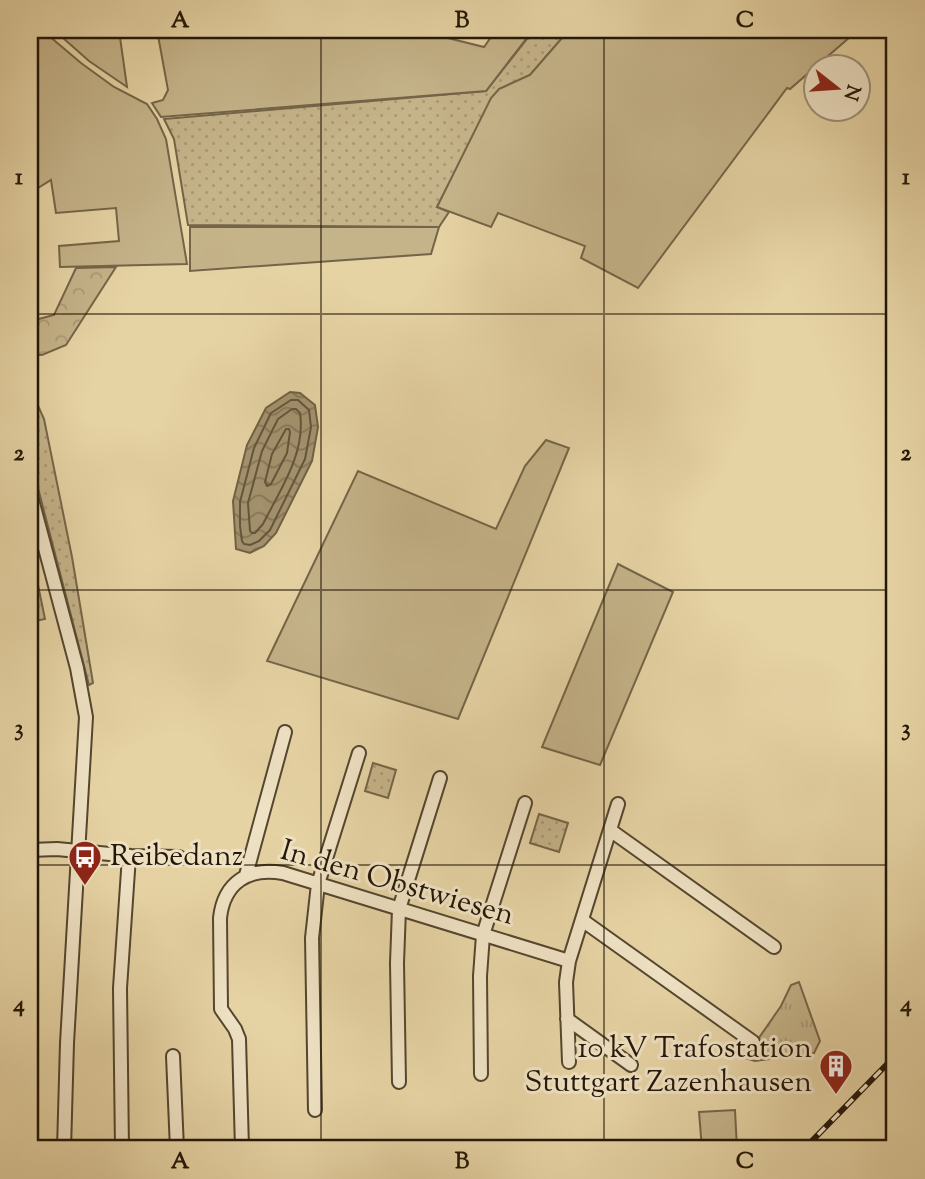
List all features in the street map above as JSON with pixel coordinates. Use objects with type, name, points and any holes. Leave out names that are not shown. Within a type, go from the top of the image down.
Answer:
[{"type":"street","points":[[30,492],[74,657],[83,698],[86,729],[67,1043],[64,1149]]},
{"type":"street","points":[[246,875],[285,732]]},
{"type":"street","points":[[315,1110],[312,938],[318,884],[359,753]]},
{"type":"street","points":[[399,1082],[399,909],[440,778]]},
{"type":"street","points":[[481,1074],[480,976],[483,935],[525,803]]},
{"type":"street","points":[[569,1062],[566,982],[569,961],[618,804]]},
{"type":"street","points":[[610,830],[774,947]]},
{"type":"street","points":[[30,850],[57,849],[129,856],[179,857]]},
{"type":"street","points":[[122,1149],[120,988],[129,856]]},
{"type":"street","name":"In den Obstwiesen","points":[[242,1149],[239,1039],[221,1009],[220,918],[225,898],[246,875],[271,871],[283,873],[569,961]]},
{"type":"street","points":[[582,920],[753,1042]]},
{"type":"street","points":[[567,1019],[631,1065]]},
{"type":"street","points":[[173,1056],[177,1149]]},
{"type":"green space","points":[[30,30],[42,30],[114,87],[147,104],[166,139],[187,264],[60,267],[59,246],[119,241],[116,208],[56,213],[51,180],[30,193]]},
{"type":"green space","points":[[54,30],[119,30],[127,87],[89,61]]},
{"type":"green space","points":[[157,30],[420,31],[484,47],[496,30],[533,30],[486,91],[161,117],[152,103],[163,100],[168,90]]},
{"type":"green space","points":[[534,30],[569,30],[530,75],[499,89],[437,207],[449,212],[439,227],[188,225],[174,139],[164,119],[486,91]]},
{"type":"green space","points":[[569,30],[858,30],[833,52],[802,52],[802,79],[790,89],[787,88],[638,288],[581,258],[585,246],[498,213],[491,227],[437,207],[491,98],[499,89],[530,75]]},
{"type":"green space","points":[[190,227],[439,227],[431,254],[190,271]]},
{"type":"green space","points":[[116,267],[66,345],[42,355],[30,354],[30,324],[54,315],[76,268]]},
{"type":"green space","points":[[30,388],[44,419],[72,557],[93,683],[89,685],[30,457]]},
{"type":"green space","points":[[546,440],[569,448],[458,719],[267,661],[358,471],[496,529],[525,466]]},
{"type":"green space","points":[[33,561],[45,619],[30,622],[30,562]]},
{"type":"green space","points":[[618,564],[673,592],[600,765],[542,747]]},
{"type":"green space","points":[[373,763],[396,770],[388,798],[365,791]]},
{"type":"green space","points":[[539,814],[568,823],[559,852],[530,843]]},
{"type":"green space","points":[[799,982],[820,1041],[814,1053],[755,1061],[745,1058],[781,1006],[791,985]]},
{"type":"green space","points":[[735,1110],[737,1149],[702,1149],[699,1112]]},
{"type":"water","points":[[290,392],[300,393],[315,405],[318,427],[312,461],[276,533],[264,546],[250,553],[236,549],[233,501],[247,445],[266,408]]},
{"type":"railway","points":[[804,1149],[895,1056]]},
{"type":"place","name":"Reibedanz","points":[[85,887]]},
{"type":"place","name":"10 kV Trafostation Stuttgart Zazenhausen","points":[[836,1096]]}]
